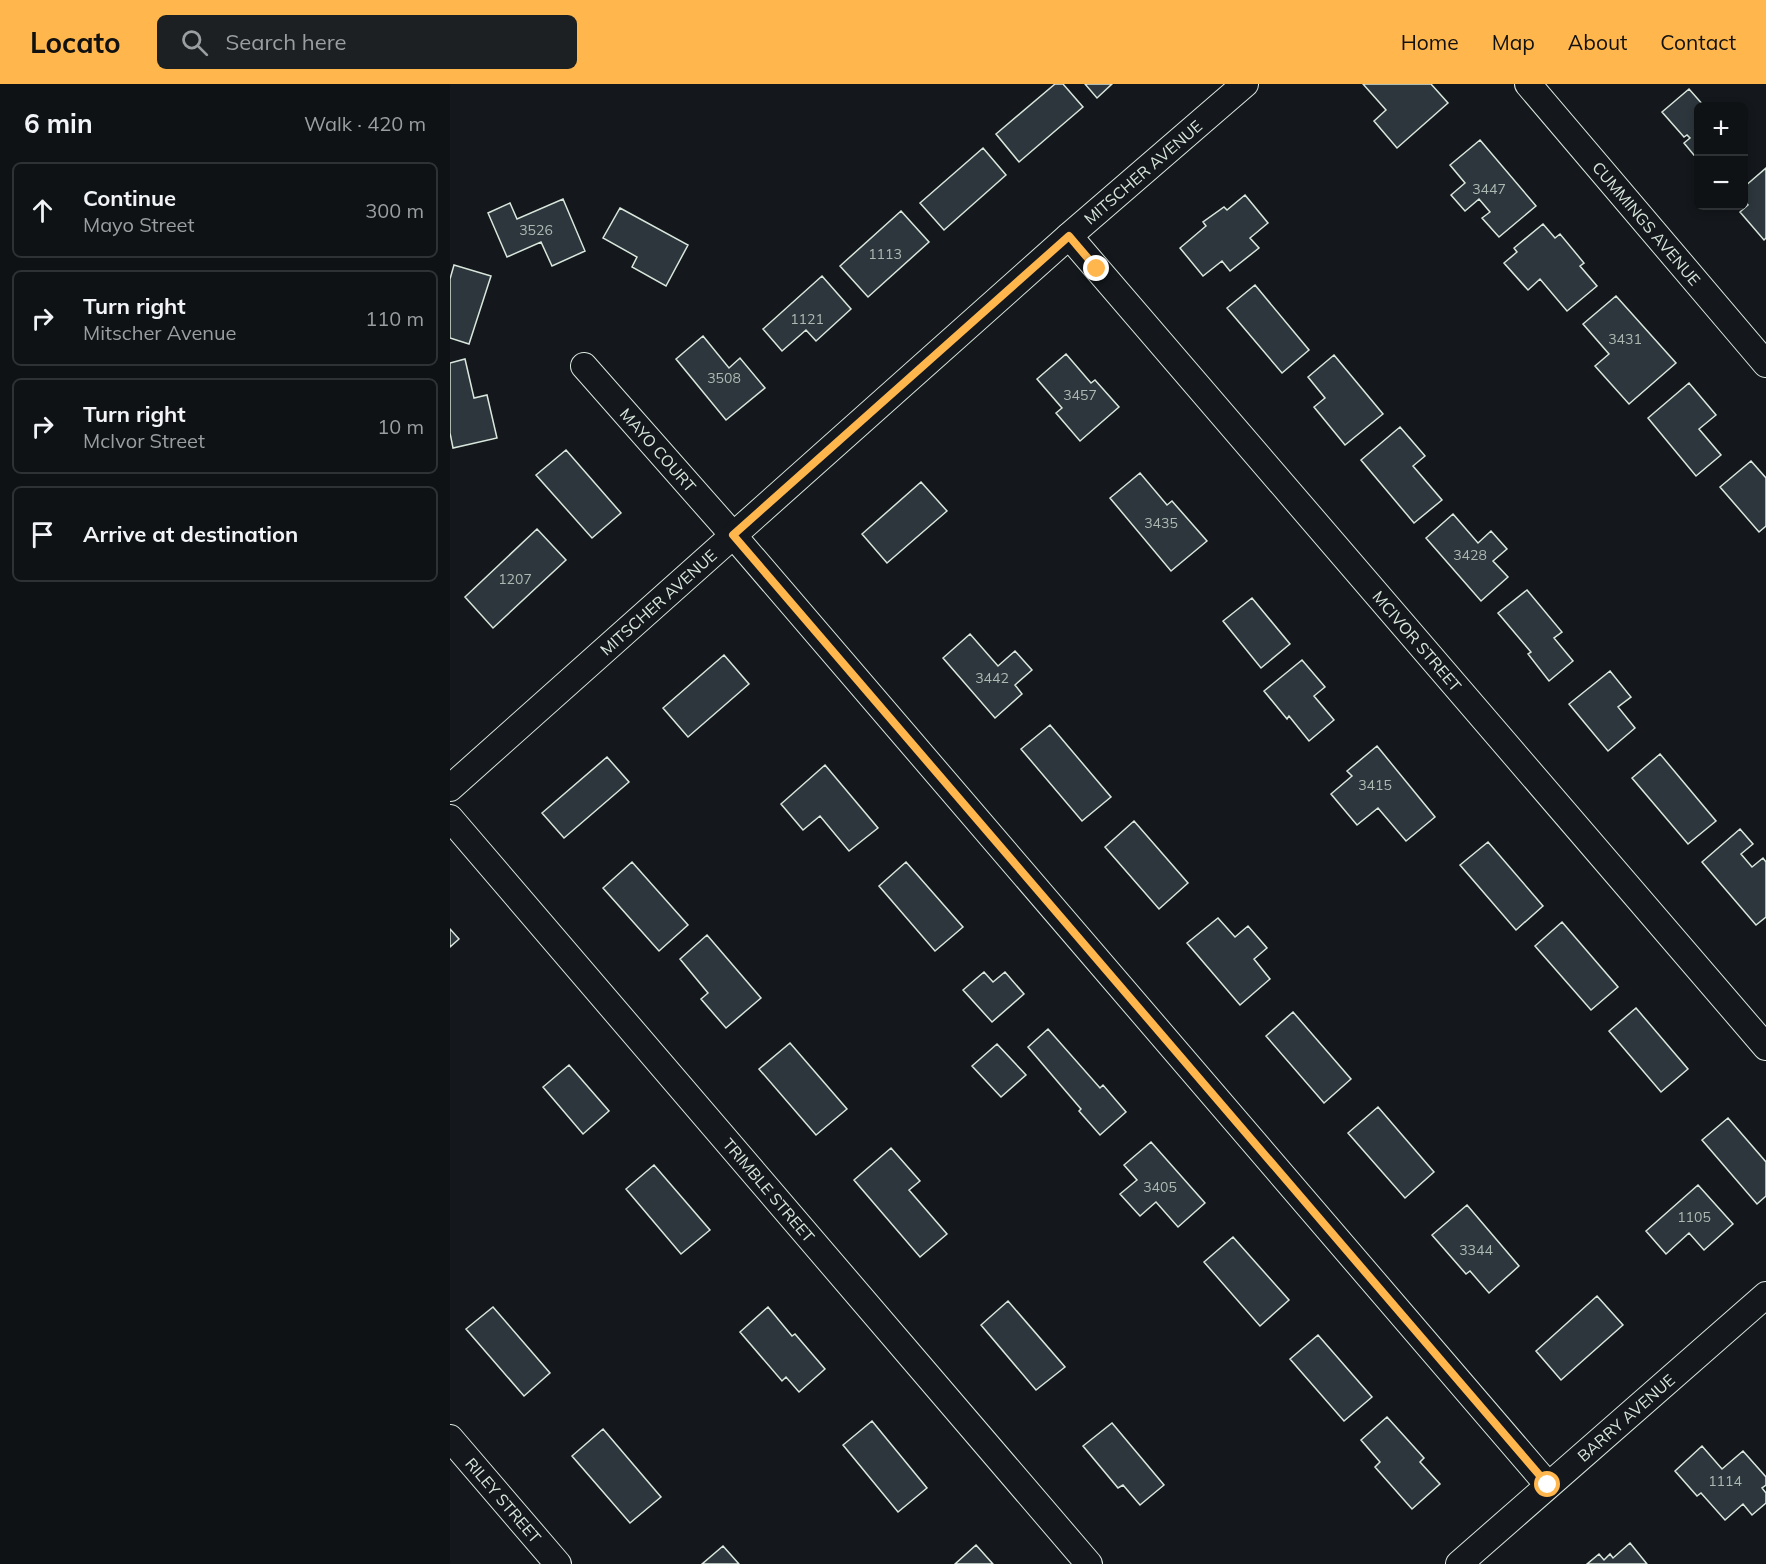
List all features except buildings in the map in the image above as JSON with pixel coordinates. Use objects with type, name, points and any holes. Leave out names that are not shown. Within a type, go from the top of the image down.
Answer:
[{"type":"street","name":"MITSCHER AVENUE","points":[[450,788],[1069,236],[1245,84]]},
{"type":"street","name":"CUMMINGS AVENUE","points":[[1528,84],[1766,364]]},
{"type":"street","name":"MCIVOR STREET","points":[[1069,236],[1766,1047]]},
{"type":"street","name":"MAYO COURT","points":[[584,366],[733,535],[1548,1485]]},
{"type":"street","name":"TRIMBLE STREET","points":[[450,818],[1089,1564]]},
{"type":"street","name":"BARRY AVENUE","points":[[1459,1564],[1766,1295]]},
{"type":"street","name":"RILEY STREET","points":[[450,1438],[558,1564]]},
{"type":"route","points":[[1097,269],[1069,236],[733,535],[1548,1485]]}]
